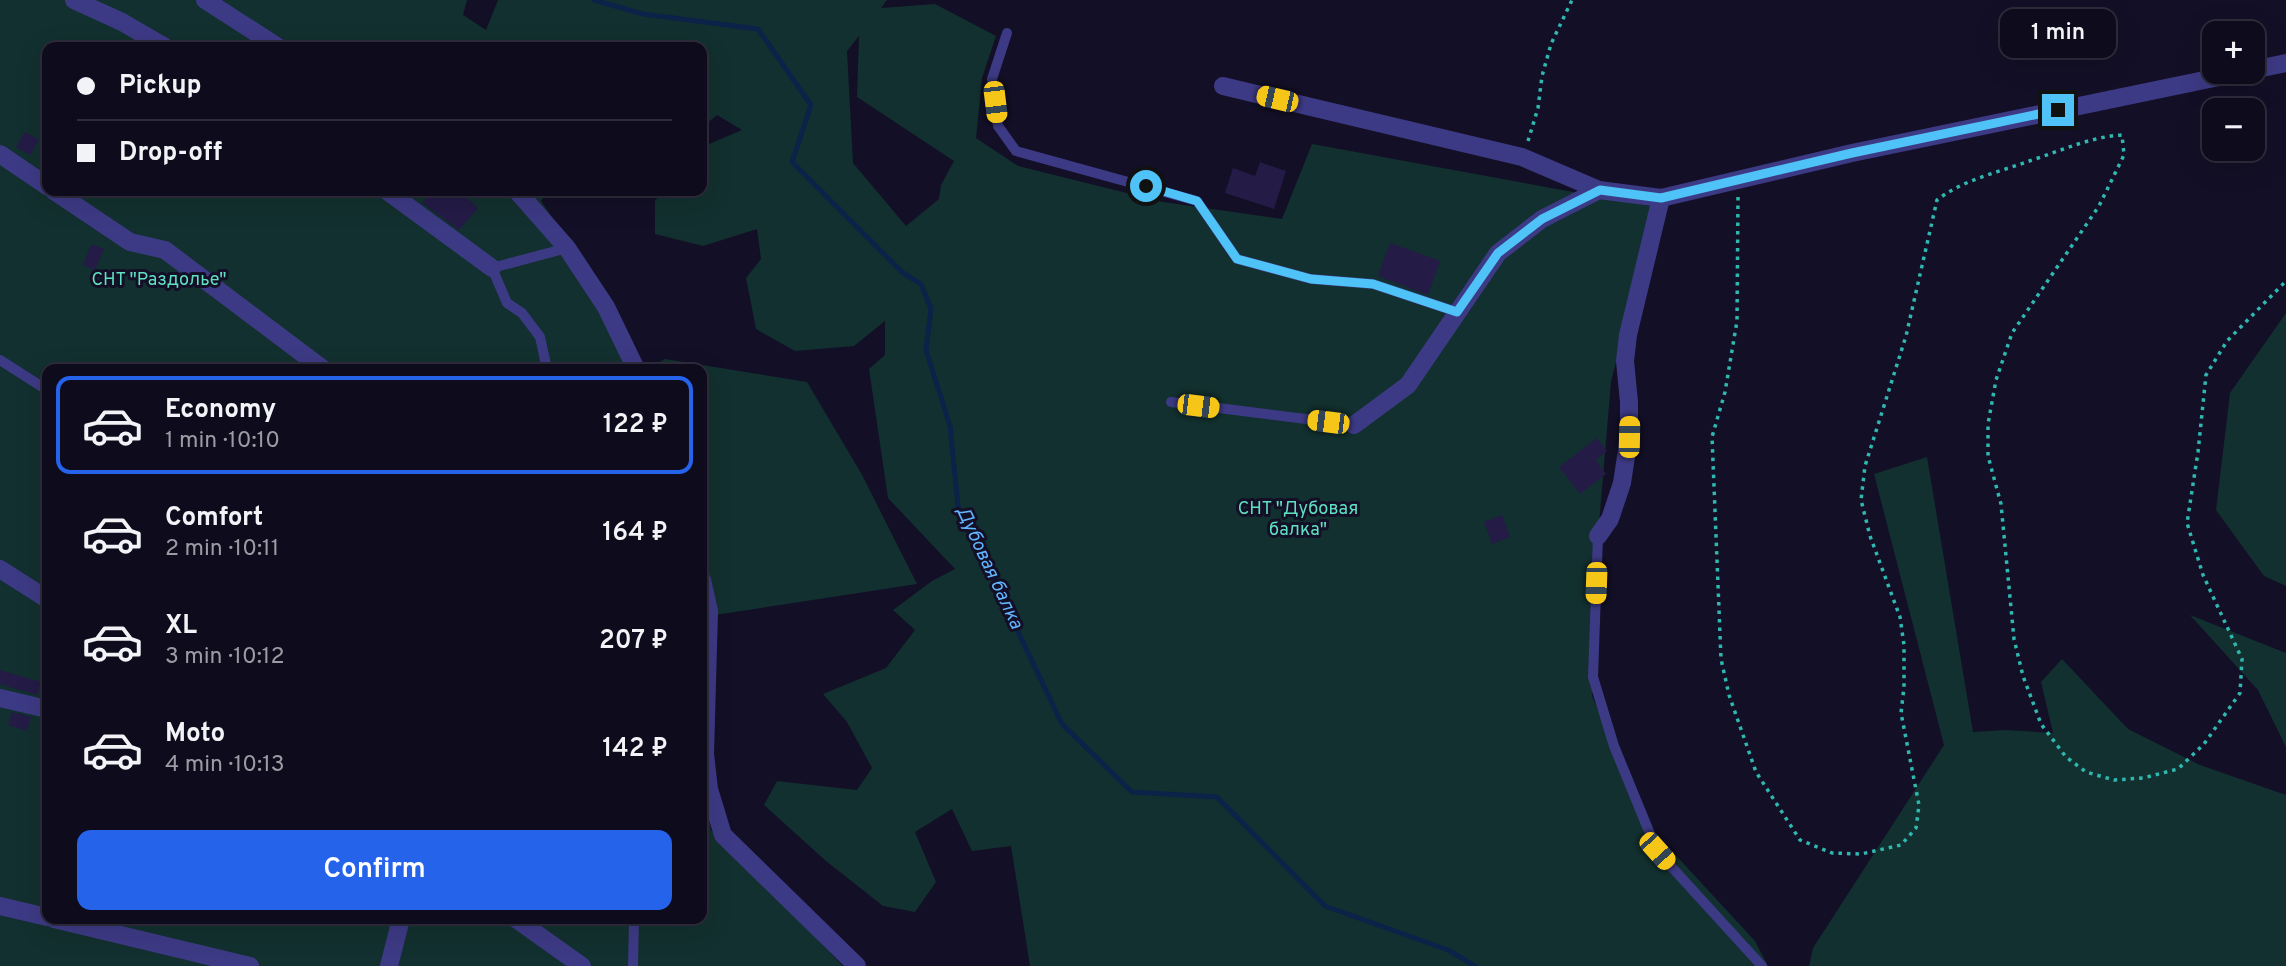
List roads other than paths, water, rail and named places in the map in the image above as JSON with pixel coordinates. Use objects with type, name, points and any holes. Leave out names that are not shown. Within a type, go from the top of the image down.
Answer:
[{"type":"street","points":[[74,0],[122,22],[156,42]]},
{"type":"street","points":[[205,0],[270,42]]},
{"type":"street","points":[[2265,67],[2286,63]]},
{"type":"street","points":[[1223,86],[1522,157],[1600,190],[1661,198],[1852,153],[2202,80]]},
{"type":"street","points":[[0,154],[42,183]]},
{"type":"street","points":[[1354,425],[1408,385],[1498,253],[1542,219],[1600,190]]},
{"type":"street","points":[[61,196],[130,242],[165,250],[316,364]]},
{"type":"street","points":[[394,196],[492,268]]},
{"type":"street","points":[[521,196],[568,248],[606,307],[634,364]]},
{"type":"street","points":[[1598,536],[1610,519],[1622,483],[1629,437],[1625,361],[1628,335],[1661,198]]},
{"type":"street","points":[[0,569],[42,595]]},
{"type":"street","points":[[707,602],[707,659]]},
{"type":"street","points":[[0,698],[42,708]]},
{"type":"street","points":[[707,778],[723,835],[857,966]]},
{"type":"street","points":[[0,906],[42,916]]},
{"type":"street","points":[[75,924],[250,966]]},
{"type":"street","points":[[389,966],[400,924]]},
{"type":"street","points":[[523,924],[582,966]]},
{"type":"lane","points":[[1007,33],[992,79],[998,126],[1016,150],[1197,201],[1237,259],[1311,279],[1373,284],[1457,312]]},
{"type":"lane","points":[[546,364],[540,337],[522,313],[507,303],[492,268],[568,248]]},
{"type":"lane","points":[[0,360],[42,387]]},
{"type":"lane","points":[[1171,402],[1354,425]]},
{"type":"lane","points":[[1598,536],[1592,677],[1614,746],[1657,851],[1762,966]]},
{"type":"lane","points":[[633,966],[634,924]]},
{"type":"waterway","name":"Дубовая балка","points":[[594,0],[643,14],[758,29],[811,105],[792,162],[903,273],[921,284],[931,309],[926,350],[950,426],[958,506],[1062,724],[1132,792],[1217,797],[1325,906],[1448,950],[1475,966]]},
{"type":"park label","name":"СНТ \"Раздолье\"","points":[[159,280]]},
{"type":"park label","name":"СНТ \"Дубовая балка\"","points":[[1298,519]]}]
